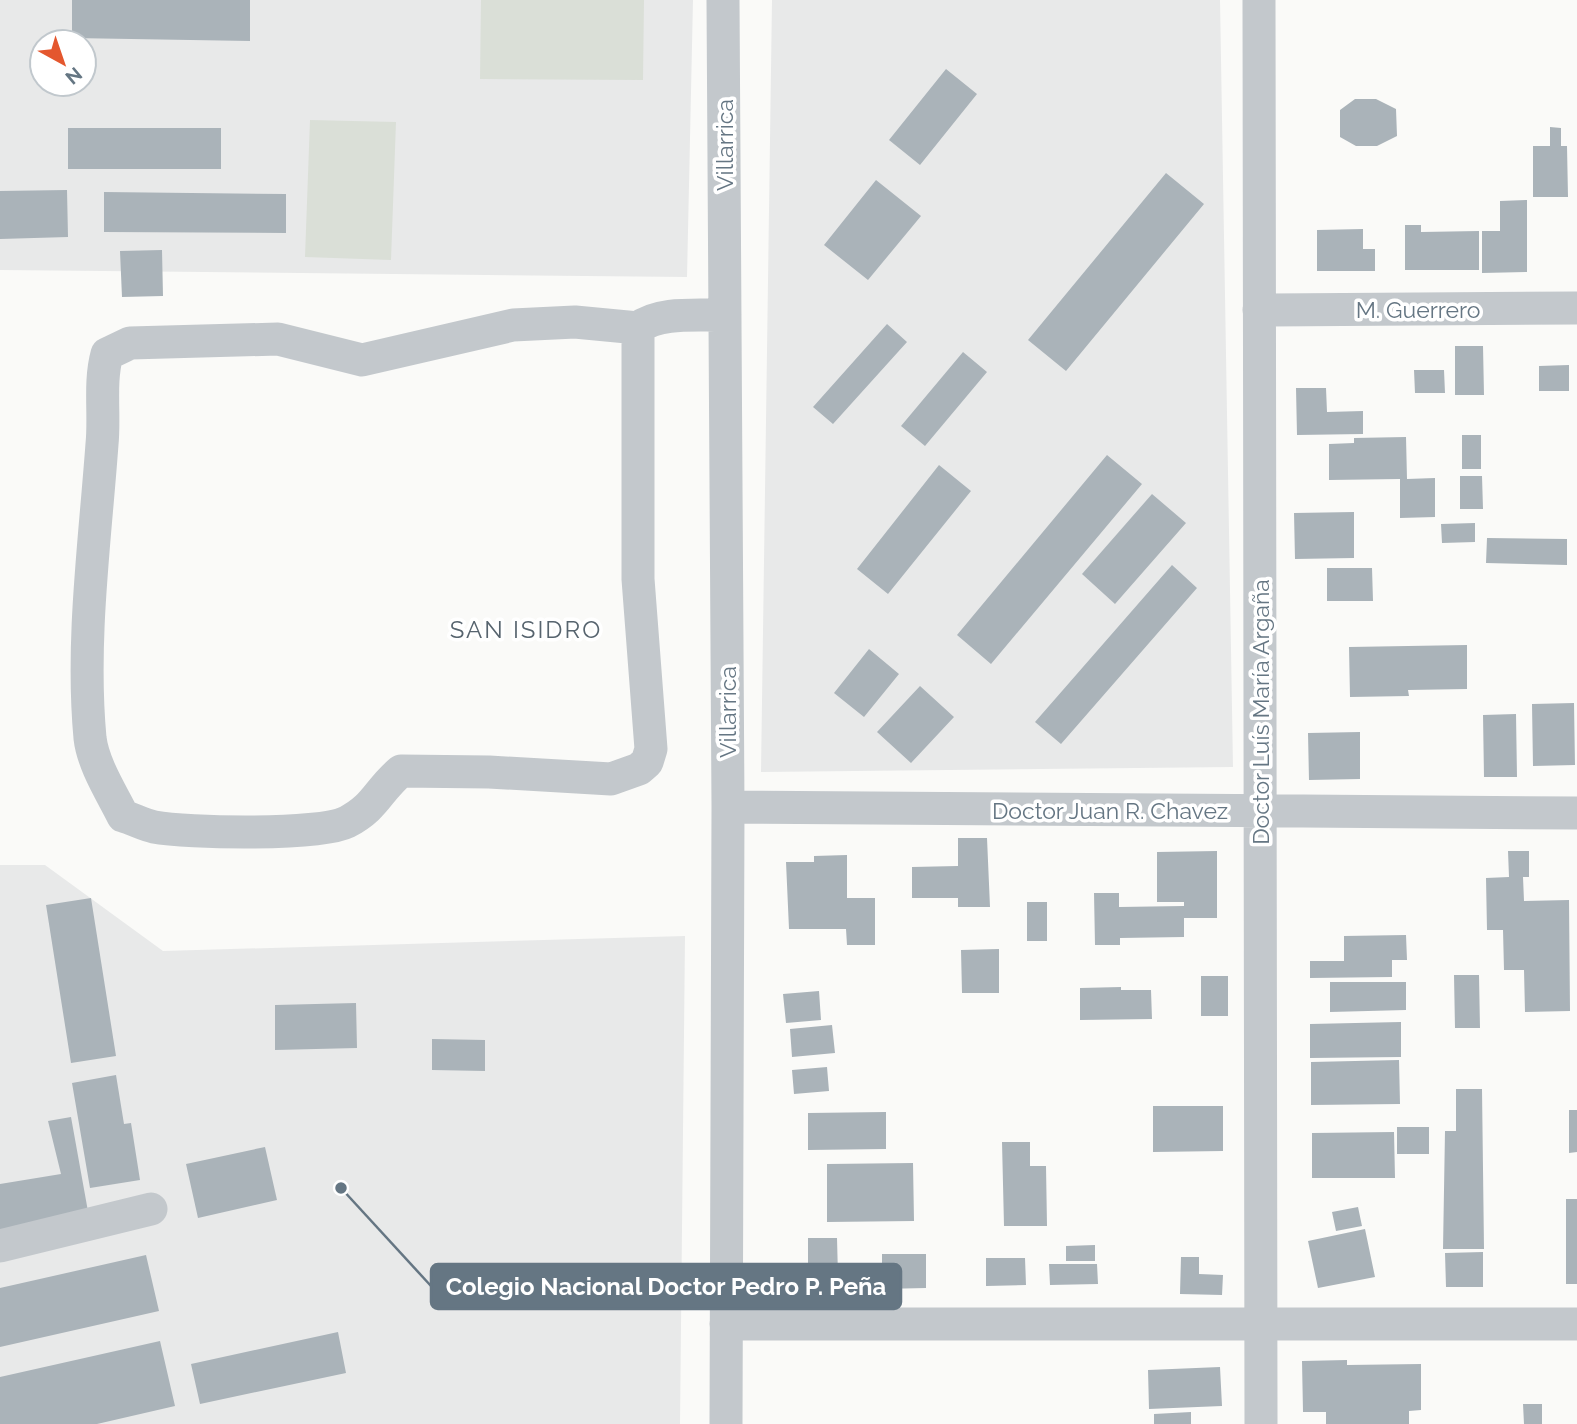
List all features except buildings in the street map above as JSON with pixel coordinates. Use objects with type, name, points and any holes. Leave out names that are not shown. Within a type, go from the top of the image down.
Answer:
[{"type":"street","name":"Villarrica","points":[[723,0],[727,807],[726,1424]]},
{"type":"street","name":"Doctor Luís María Argaña","points":[[1259,0],[1261,1424]]},
{"type":"street","name":"M. Guerrero","points":[[1259,310],[1577,308]]},
{"type":"street","points":[[638,328],[638,579],[651,749],[646,762],[639,769],[611,779],[489,772],[401,771],[386,783],[372,807],[344,824],[279,832],[154,827],[123,816],[105,781],[90,740],[89,626],[103,431],[103,368],[107,354],[130,343],[278,339],[362,360],[513,324],[575,322],[638,328],[646,322],[673,316],[725,315]]},
{"type":"street","name":"Doctor Juan R. Chavez","points":[[727,807],[1577,813]]},
{"type":"street","points":[[0,1245],[150,1209]]},
{"type":"street","points":[[726,1324],[1577,1324]]},
{"type":"shaded area","points":[[0,0],[693,0],[687,277],[0,270]]},
{"type":"shaded area","points":[[481,0],[644,0],[643,80],[480,79]]},
{"type":"shaded area","points":[[772,0],[1220,0],[1233,767],[761,772]]},
{"type":"shaded area","points":[[310,120],[396,122],[391,260],[305,257]]},
{"type":"shaded area","points":[[0,865],[45,865],[163,951],[685,936],[680,1424],[0,1424]]},
{"type":"place","name":"Colegio Nacional Doctor Pedro P. Peña","points":[[341,1188]]},
{"type":"district","name":"SAN ISIDRO","points":[[526,629]]}]
